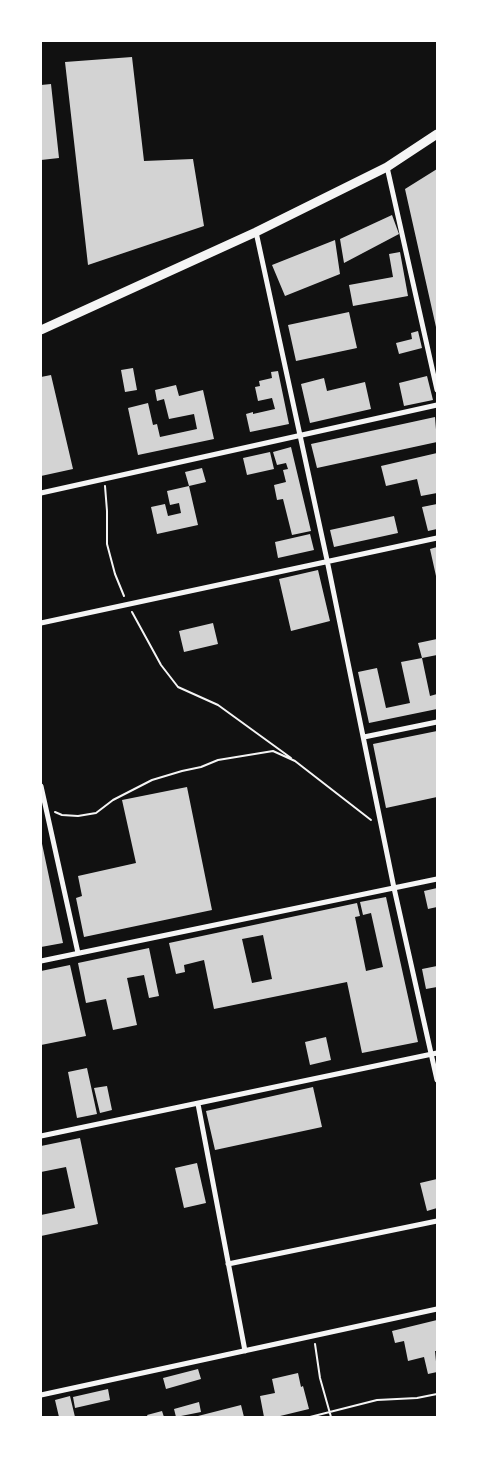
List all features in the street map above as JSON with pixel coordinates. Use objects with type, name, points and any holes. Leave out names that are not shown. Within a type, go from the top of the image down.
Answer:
[{"type":"main road","points":[[41,330],[256,232],[387,167],[437,134]]},
{"type":"street","points":[[387,167],[437,390]]},
{"type":"street","points":[[256,232],[301,435],[394,888],[434,1053],[437,1080]]},
{"type":"street","points":[[41,493],[437,405]]},
{"type":"street","points":[[41,623],[327,560],[437,538]]},
{"type":"street","points":[[364,736],[437,722]]},
{"type":"street","points":[[41,786],[44,808],[78,953]]},
{"type":"street","points":[[41,961],[437,879]]},
{"type":"street","points":[[41,1136],[434,1053]]},
{"type":"street","points":[[198,1104],[245,1351]]},
{"type":"street","points":[[228,1264],[437,1220]]},
{"type":"street","points":[[41,1395],[437,1310]]},
{"type":"path","points":[[104,479],[107,511],[107,544],[115,574],[140,630],[178,687],[218,704],[370,819],[384,839]]},
{"type":"path","points":[[44,808],[62,815],[78,816],[96,813],[113,800],[152,780],[182,771],[202,768],[218,760],[273,751],[295,761]]},
{"type":"path","points":[[314,1336],[320,1378],[331,1417]]},
{"type":"path","points":[[310,1417],[377,1400],[417,1398],[437,1394]]},
{"type":"building","points":[[132,57],[144,161],[193,159],[204,226],[88,265],[65,62]]},
{"type":"building","points":[[51,84],[59,158],[41,160],[41,85]]},
{"type":"building","points":[[437,169],[437,327],[436,327],[405,189]]},
{"type":"building","points":[[392,215],[399,234],[344,263],[340,239]]},
{"type":"building","points":[[335,240],[340,274],[285,296],[272,265]]},
{"type":"building","points":[[400,252],[408,296],[353,306],[349,285],[393,277],[389,254]]},
{"type":"building","points":[[349,312],[357,348],[296,361],[288,325]]},
{"type":"building","points":[[418,331],[422,348],[399,354],[396,343],[412,339],[411,333]]},
{"type":"building","points":[[133,368],[137,390],[125,392],[121,370]]},
{"type":"building","points":[[278,371],[289,424],[250,432],[246,414],[275,409],[272,398],[258,401],[255,387],[260,386],[259,381],[272,378],[271,372]]},
{"type":"building","points":[[51,375],[73,469],[41,476],[41,377]]},
{"type":"building","points":[[427,376],[433,400],[404,406],[399,383]]},
{"type":"building","points":[[324,378],[327,391],[365,382],[371,409],[310,423],[301,384]]},
{"type":"building","points":[[176,385],[179,396],[203,390],[214,439],[138,455],[128,408],[148,403],[153,425],[157,424],[160,437],[197,429],[194,414],[169,419],[164,399],[157,401],[155,390]]},
{"type":"building","points":[[435,417],[437,442],[317,468],[311,444]]},
{"type":"building","points":[[291,447],[311,531],[292,535],[283,499],[277,500],[274,485],[286,482],[283,470],[288,469],[286,463],[277,465],[273,452]]},
{"type":"building","points":[[270,452],[274,469],[247,475],[243,458]]},
{"type":"building","points":[[437,453],[437,493],[421,496],[417,479],[386,486],[381,466]]},
{"type":"building","points":[[202,468],[206,482],[189,486],[185,472]]},
{"type":"building","points":[[189,486],[198,525],[157,534],[151,507],[165,504],[168,516],[181,513],[179,503],[170,505],[167,491]]},
{"type":"building","points":[[437,504],[437,529],[428,531],[422,507]]},
{"type":"building","points":[[394,516],[398,533],[334,547],[330,530]]},
{"type":"building","points":[[310,534],[314,550],[278,558],[275,542]]},
{"type":"building","points":[[437,547],[437,576],[436,576],[430,549]]},
{"type":"building","points":[[318,570],[330,621],[291,631],[279,579]]},
{"type":"building","points":[[213,623],[218,644],[184,652],[179,631]]},
{"type":"building","points":[[437,639],[437,655],[422,658],[418,643]]},
{"type":"building","points":[[422,658],[430,696],[437,694],[437,709],[369,723],[358,672],[377,668],[386,708],[410,703],[401,662]]},
{"type":"building","points":[[437,731],[437,797],[386,808],[373,744]]},
{"type":"building","points":[[187,787],[212,910],[84,937],[76,898],[82,896],[78,876],[136,863],[122,800]]},
{"type":"building","points":[[41,839],[63,943],[41,947]]},
{"type":"building","points":[[437,888],[437,907],[428,909],[424,891]]},
{"type":"building","points":[[386,897],[418,1042],[362,1053],[347,982],[214,1009],[204,960],[184,965],[185,972],[176,974],[169,943],[357,903],[360,916],[355,917],[366,971],[383,967],[371,913],[363,915],[360,902]],"holes":[[[263,935],[272,979],[252,983],[242,939]]]},
{"type":"building","points":[[149,948],[159,996],[149,998],[144,975],[127,978],[137,1025],[113,1030],[106,999],[86,1003],[78,963]]},
{"type":"building","points":[[70,965],[86,1036],[41,1045],[41,971]]},
{"type":"building","points":[[437,966],[437,987],[426,989],[422,969]]},
{"type":"building","points":[[326,1037],[331,1060],[310,1065],[305,1042]]},
{"type":"building","points":[[87,1068],[97,1114],[77,1118],[68,1072]]},
{"type":"building","points":[[107,1086],[112,1110],[100,1113],[94,1088]]},
{"type":"building","points":[[313,1087],[322,1127],[215,1150],[206,1111]]},
{"type":"building","points":[[80,1138],[98,1224],[41,1236],[41,1215],[75,1208],[66,1167],[41,1172],[41,1146]]},
{"type":"building","points":[[197,1163],[206,1203],[184,1208],[175,1168]]},
{"type":"building","points":[[437,1179],[437,1208],[427,1211],[420,1183]]},
{"type":"building","points":[[437,1320],[437,1351],[435,1351],[437,1372],[428,1374],[424,1357],[408,1361],[404,1341],[395,1343],[392,1331]]},
{"type":"building","points":[[198,1369],[201,1379],[166,1389],[163,1378]]},
{"type":"building","points":[[298,1373],[309,1409],[276,1417],[264,1417],[260,1396],[275,1393],[272,1379]]},
{"type":"building","points":[[108,1389],[110,1400],[75,1408],[73,1397]]},
{"type":"building","points":[[70,1396],[75,1417],[59,1417],[55,1400]]},
{"type":"building","points":[[199,1402],[201,1412],[176,1417],[174,1409]]},
{"type":"building","points":[[241,1405],[244,1417],[198,1417],[198,1416]]},
{"type":"building","points":[[162,1411],[164,1417],[148,1417],[147,1415]]}]
